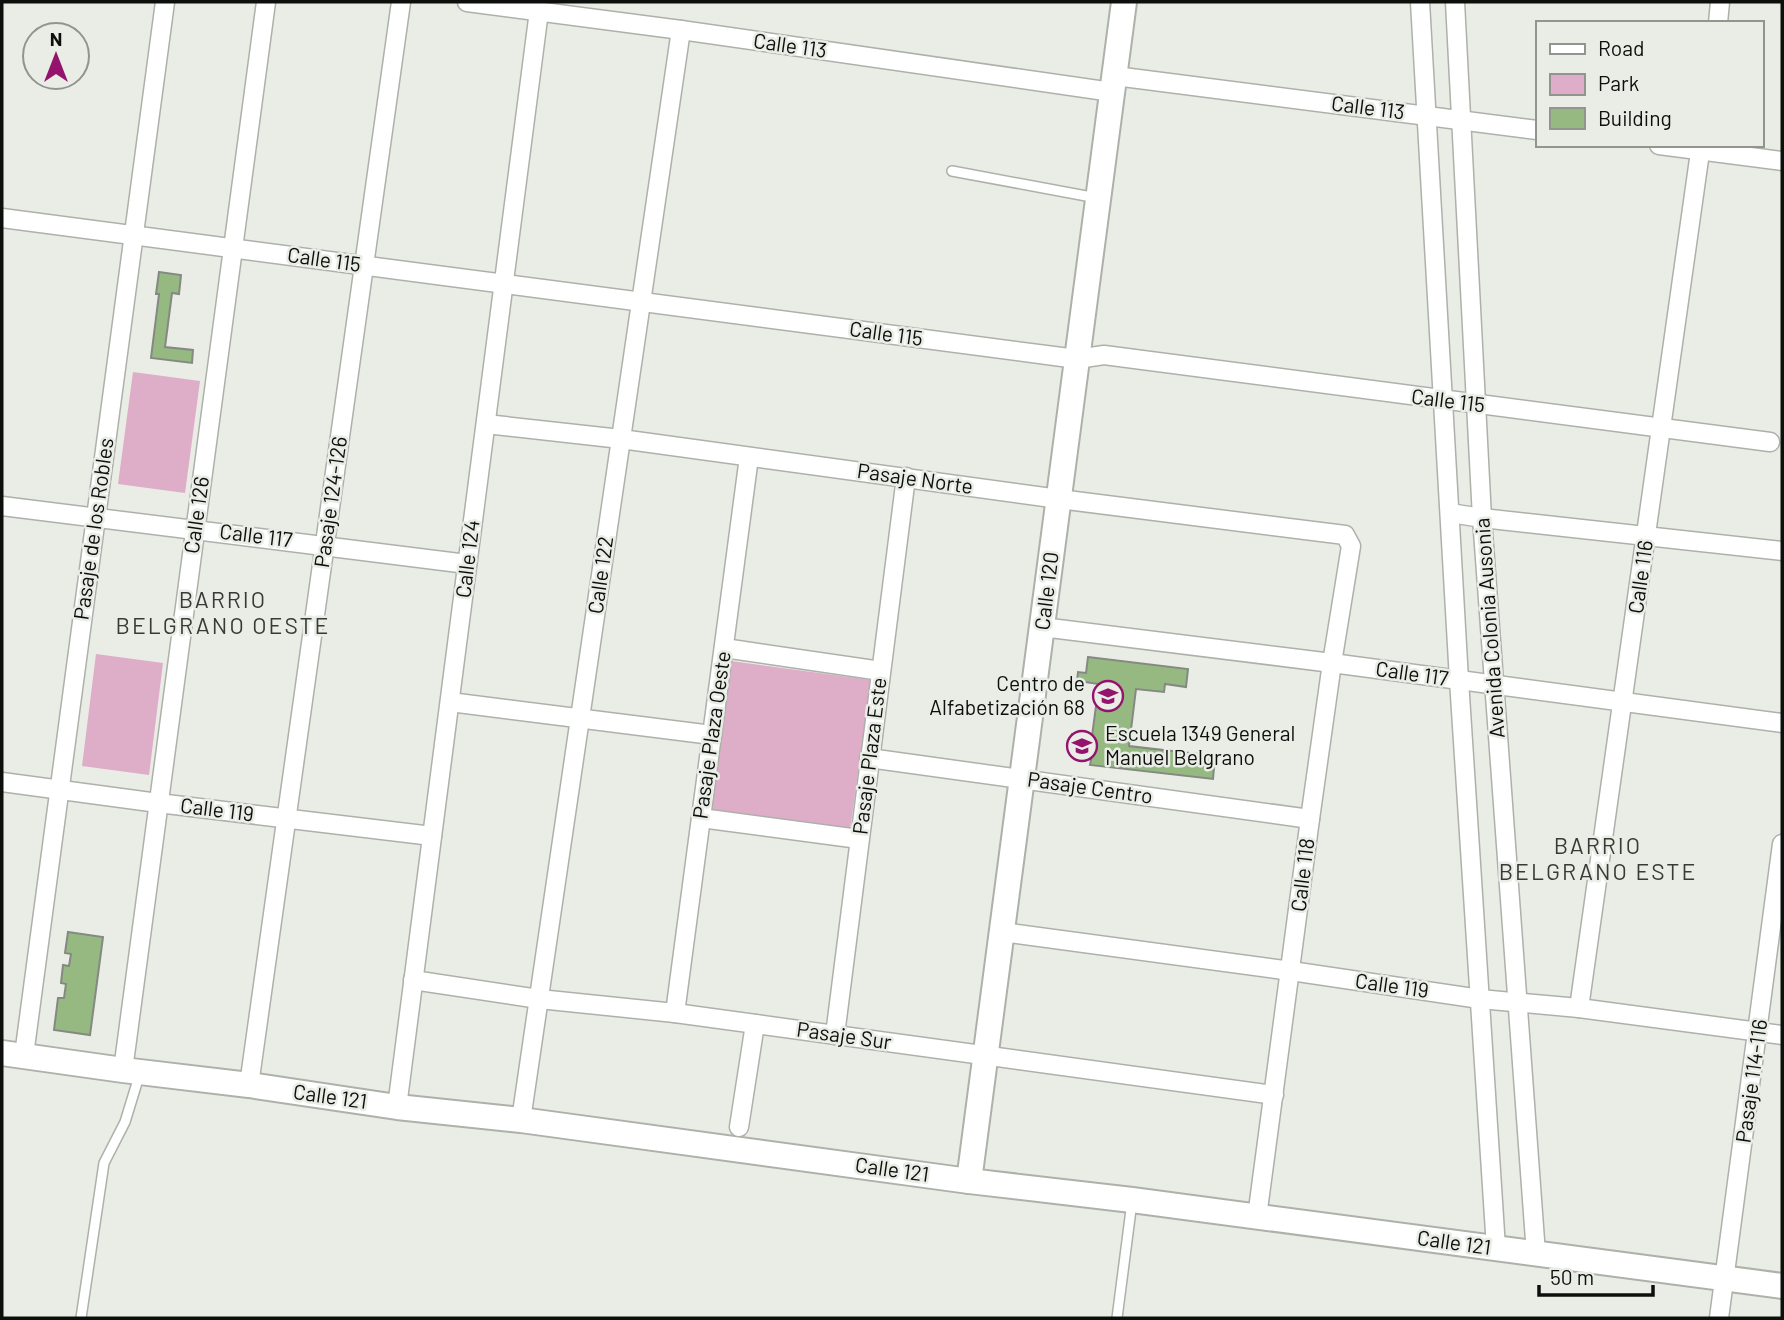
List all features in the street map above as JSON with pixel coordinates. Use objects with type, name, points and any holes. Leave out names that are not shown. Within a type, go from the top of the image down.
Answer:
[{"type":"street","name":"Pasaje de los Robles","points":[[13,1054],[60,789],[165,2]]},
{"type":"street","name":"Calle 126","points":[[131,1071],[158,803],[266,2]]},
{"type":"street","name":"Pasaje 124-126","points":[[249,1085],[401,2]]},
{"type":"street","name":"Calle 113","points":[[467,2],[1113,84],[1426,115],[1536,130]]},
{"type":"street","name":"Calle 120","points":[[969,1181],[1124,2]]},
{"type":"street","name":"Avenida Colonia Ausonia","points":[[1420,2],[1496,1248]]},
{"type":"street","name":"Avenida Colonia Ausonia","points":[[1455,2],[1482,518],[1536,1254]]},
{"type":"street","points":[[1717,21],[1720,2]]},
{"type":"street","name":"Calle 124","points":[[397,1107],[539,11]]},
{"type":"street","name":"Calle 122","points":[[521,1120],[681,30]]},
{"type":"street","points":[[1700,148],[1782,161]]},
{"type":"street","name":"Calle 116","points":[[1580,1008],[1700,148]]},
{"type":"street","name":"Calle 115","points":[[2,218],[1077,359],[1104,355],[1770,442]]},
{"type":"street","name":"Pasaje Norte","points":[[486,424],[621,439],[1345,535]]},
{"type":"street","name":"Pasaje Plaza Oeste","points":[[675,1013],[750,457]]},
{"type":"street","name":"Pasaje Plaza Este","points":[[835,1035],[906,477]]},
{"type":"street","name":"Calle 117","points":[[2,506],[467,564]]},
{"type":"street","points":[[1450,513],[1782,551]]},
{"type":"street","name":"Calle 118","points":[[1257,1217],[1310,819],[1351,546],[1345,535]]},
{"type":"street","name":"Calle 117","points":[[1042,627],[1782,723]]},
{"type":"street","points":[[724,648],[881,671]]},
{"type":"street","points":[[450,702],[712,735]]},
{"type":"street","name":"Pasaje Centro","points":[[869,758],[1310,819]]},
{"type":"street","name":"Calle 119","points":[[2,782],[432,836]]},
{"type":"street","points":[[701,818],[859,839]]},
{"type":"street","name":"Pasaje 114-116","points":[[1720,1318],[1782,844]]},
{"type":"street","name":"Calle 119","points":[[1002,932],[1480,999],[1580,1008],[1782,1035]]},
{"type":"street","name":"Pasaje Sur","points":[[413,980],[539,999],[675,1013],[1274,1095]]},
{"type":"street","points":[[739,1127],[755,1024]]},
{"type":"street","name":"Calle 121","points":[[13,1054],[397,1107],[521,1120],[1782,1286]]},
{"type":"lane","points":[[952,171],[1098,199]]},
{"type":"lane","points":[[81,1318],[104,1163],[125,1122],[131,1071]]},
{"type":"lane","points":[[1117,1318],[1132,1200]]},
{"type":"green space","points":[[133,372],[200,381],[185,493],[118,484]]},
{"type":"green space","points":[[96,654],[163,663],[149,775],[82,766]]},
{"type":"green space","points":[[731,661],[871,680],[850,830],[710,811]]},
{"type":"building","points":[[159,272],[181,275],[179,294],[172,293],[165,347],[193,350],[192,363],[151,358]]},
{"type":"building","points":[[1088,657],[1188,669],[1186,687],[1165,684],[1164,692],[1136,689],[1129,746],[1215,756],[1213,779],[1090,765],[1092,755],[1070,752],[1072,734],[1092,736],[1099,684],[1077,681],[1078,672],[1086,673]]},
{"type":"building","points":[[68,932],[103,937],[90,1035],[54,1030],[58,998],[64,998],[66,984],[61,983],[63,965],[69,966],[71,954],[65,953]]},
{"type":"place","name":"Centro de Alfabetización 68","points":[[1108,696]]},
{"type":"place","name":"Escuela 1349 General Manuel Belgrano","points":[[1082,746]]},
{"type":"district","name":"BARRIO BELGRANO OESTE","points":[[223,613]]},
{"type":"district","name":"BARRIO BELGRANO ESTE","points":[[1598,859]]}]
